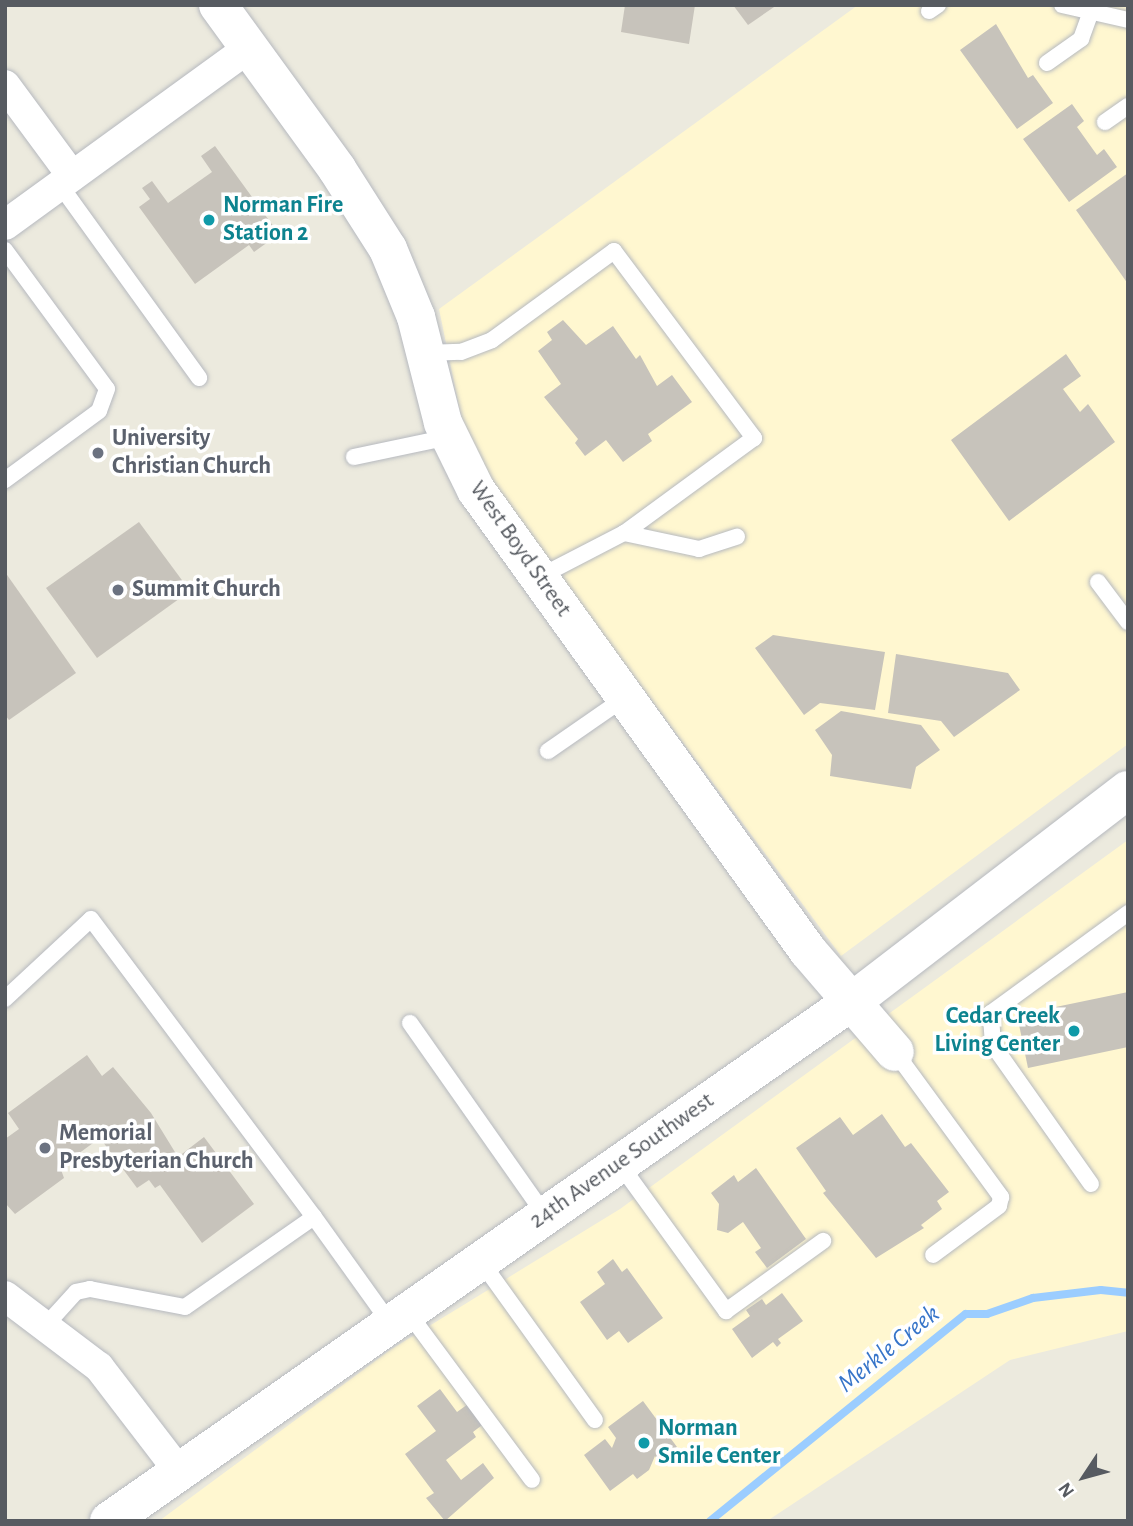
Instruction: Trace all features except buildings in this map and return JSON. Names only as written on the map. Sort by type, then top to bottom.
[{"type":"street","name":"West Boyd Street","points":[[218,5],[369,216],[403,281],[449,437],[477,490],[808,951],[854,1000],[895,1052]]},
{"type":"street","points":[[5,225],[249,48]]},
{"type":"street","points":[[5,85],[66,180]]},
{"type":"street","name":"24th Avenue Southwest","points":[[109,1521],[178,1470],[854,1000],[1128,790]]},
{"type":"street","points":[[5,1296],[47,1324],[99,1367],[178,1470]]},
{"type":"lane","points":[[1062,5],[1128,20]]},
{"type":"lane","points":[[1047,63],[1081,39],[1091,12]]},
{"type":"lane","points":[[1105,122],[1128,106]]},
{"type":"lane","points":[[66,180],[199,378]]},
{"type":"lane","points":[[5,250],[107,389],[107,401],[99,411],[5,480]]},
{"type":"lane","points":[[425,354],[461,352],[492,340],[614,251],[754,438],[624,533],[539,577]]},
{"type":"lane","points":[[354,457],[449,437]]},
{"type":"lane","points":[[624,533],[699,549],[737,537]]},
{"type":"lane","points":[[1098,582],[1128,622]]},
{"type":"lane","points":[[548,751],[626,697]]},
{"type":"lane","points":[[1091,1184],[993,1045],[991,1013],[1128,913]]},
{"type":"lane","points":[[5,999],[91,919],[314,1217],[531,1480]]},
{"type":"lane","points":[[410,1023],[545,1215]]},
{"type":"lane","points":[[895,1052],[1001,1197],[999,1206],[933,1255]]},
{"type":"lane","points":[[619,1164],[726,1311],[823,1241]]},
{"type":"lane","points":[[47,1324],[76,1292],[90,1289],[185,1307],[314,1217]]},
{"type":"lane","points":[[480,1260],[595,1420]]},
{"type":"shaded area","points":[[858,5],[1128,5],[1128,744],[841,956],[493,486],[464,431],[439,309]]},
{"type":"shaded area","points":[[1128,840],[1128,1331],[1010,1360],[767,1521],[159,1521],[390,1350],[620,1209]]},
{"type":"waterway","name":"Merkle Creek","points":[[710,1521],[966,1314],[987,1314],[1033,1298],[1101,1290],[1128,1293]]},
{"type":"place","name":"Norman Fire Station 2","points":[[209,220]]},
{"type":"place","name":"University Christian Church","points":[[98,453]]},
{"type":"place","name":"Summit Church","points":[[118,590]]},
{"type":"place","name":"Cedar Creek Living Center","points":[[1074,1031]]},
{"type":"place","name":"Memorial Presbyterian Church","points":[[45,1148]]},
{"type":"place","name":"Norman Smile Center","points":[[644,1443]]}]
